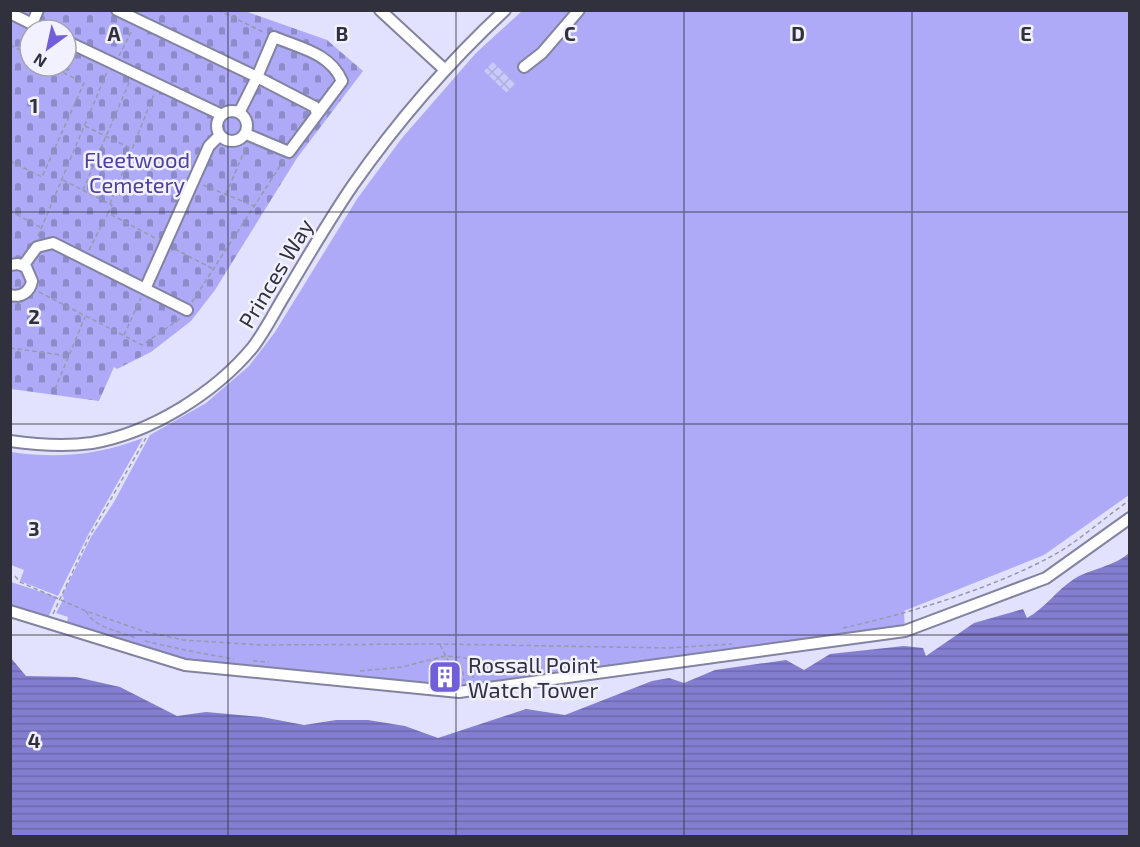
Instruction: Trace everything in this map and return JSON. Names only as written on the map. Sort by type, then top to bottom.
[{"type":"street","points":[[117,10],[257,77],[315,108],[317,114]]},
{"type":"street","points":[[380,10],[445,70]]},
{"type":"street","name":"Princes Way","points":[[10,441],[73,445],[109,439],[142,427],[210,388],[233,369],[254,345],[355,183],[445,70],[505,10]]},
{"type":"street","points":[[524,67],[542,53],[579,10]]},
{"type":"street","points":[[239,113],[274,37],[322,57],[335,67],[342,81],[289,152],[248,134]]},
{"type":"street","points":[[78,48],[115,70],[222,115]]},
{"type":"street","points":[[230,112],[239,113],[247,123],[248,134],[235,141],[227,141],[220,135],[218,122],[222,115],[230,112]]},
{"type":"street","points":[[145,289],[209,146],[220,135]]},
{"type":"street","points":[[23,266],[37,247],[48,243],[187,310]]},
{"type":"street","points":[[10,265],[23,266],[32,276],[30,287],[20,296],[10,295]]},
{"type":"street","points":[[10,611],[185,665],[459,692],[905,631],[1046,578],[1130,518]]},
{"type":"path","points":[[218,10],[274,37]]},
{"type":"path","points":[[38,236],[108,71],[115,70],[137,20]]},
{"type":"path","points":[[10,161],[42,177],[84,83],[74,78]]},
{"type":"path","points":[[122,78],[138,86]]},
{"type":"path","points":[[83,190],[129,82]]},
{"type":"path","points":[[84,259],[112,205],[110,204],[155,95],[147,91]]},
{"type":"path","points":[[84,126],[133,150]]},
{"type":"path","points":[[226,194],[248,134]]},
{"type":"path","points":[[30,287],[142,345],[182,318],[289,152]]},
{"type":"path","points":[[62,180],[110,204]]},
{"type":"path","points":[[193,181],[255,206]]},
{"type":"path","points":[[10,212],[41,228]]},
{"type":"path","points":[[108,213],[215,270]]},
{"type":"path","points":[[123,336],[145,289]]},
{"type":"path","points":[[54,389],[70,356],[85,316]]},
{"type":"path","points":[[10,348],[70,356]]},
{"type":"path","points":[[49,623],[89,537],[112,501],[146,437],[142,427]]},
{"type":"path","points":[[840,629],[906,615],[1032,566],[1053,556],[1130,500]]},
{"type":"path","points":[[15,576],[20,582],[86,611],[143,631],[183,640],[261,645],[440,644],[669,648],[705,644],[736,644],[683,652]]},
{"type":"path","points":[[86,611],[88,616],[102,625],[139,640],[171,648],[185,648],[207,656],[240,660]]},
{"type":"path","points":[[440,644],[453,670],[453,681],[464,680]]},
{"type":"path","points":[[357,671],[402,667],[448,657],[471,658],[524,668],[584,664]]},
{"type":"path","points":[[471,658],[473,682]]},
{"type":"path","points":[[247,661],[272,663]]},
{"type":"path","points":[[453,670],[462,668],[464,683],[467,683]]},
{"type":"green space","name":"Fleetwood Cemetery","points":[[11,11],[245,11],[327,40],[363,71],[297,158],[215,290],[191,321],[151,352],[117,369],[114,367],[99,401],[11,389]]},
{"type":"green space","points":[[522,11],[1129,11],[1129,495],[1044,555],[904,611],[905,631],[459,692],[186,661],[66,625],[68,617],[56,613],[64,598],[62,596],[91,537],[114,502],[150,435],[206,403],[249,366],[275,332],[357,199],[402,138],[476,53]]},
{"type":"green space","points":[[143,438],[88,535],[58,596],[20,581],[24,570],[11,565],[11,452],[45,455],[78,454],[94,452]]},
{"type":"green space","points":[[11,582],[57,597],[48,618],[11,606]]},
{"type":"shaded area","points":[[1129,553],[1129,836],[11,836],[11,658],[26,676],[76,677],[120,687],[177,716],[206,712],[262,717],[304,725],[336,720],[368,720],[405,726],[438,738],[526,709],[565,715],[652,681],[669,678],[684,683],[715,670],[786,660],[804,670],[830,654],[904,646],[923,648],[926,656],[974,623],[1023,609],[1027,618],[1074,579],[1123,558]]},
{"type":"building","points":[[493,62],[516,83],[507,93],[484,71]]},
{"type":"building","points":[[461,669],[463,677],[436,682],[435,677]]},
{"type":"place","name":"Rossall Point Watch Tower","points":[[445,677]]}]
